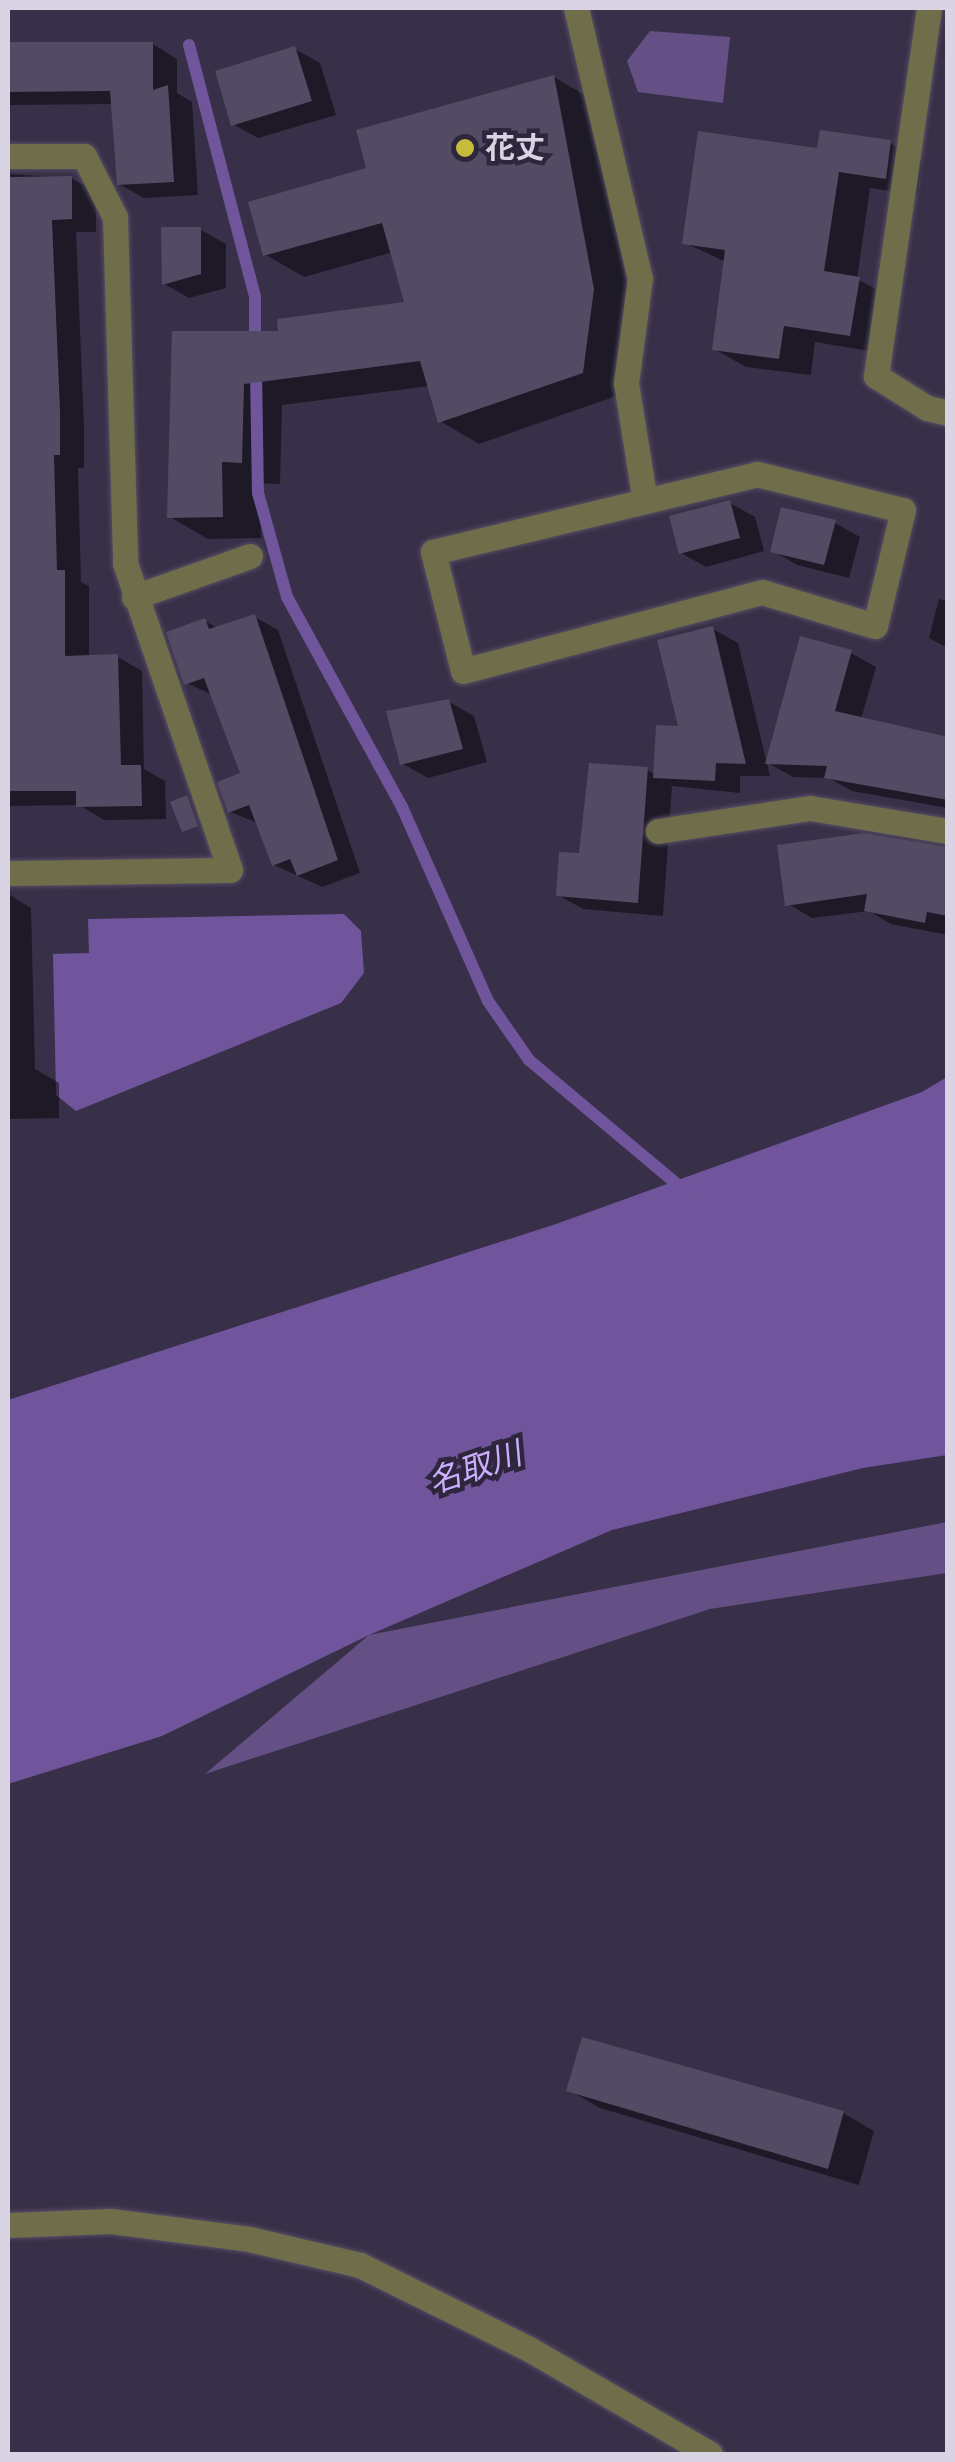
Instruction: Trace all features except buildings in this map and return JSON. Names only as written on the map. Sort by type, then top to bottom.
[{"type":"street","points":[[576,8],[640,278],[626,383],[644,496]]},
{"type":"street","points":[[929,8],[876,376],[948,414]]},
{"type":"street","points":[[8,156],[84,156],[116,217],[124,563],[230,870],[8,873]]},
{"type":"street","points":[[756,474],[903,510],[875,626],[762,592],[464,671],[433,552],[644,496],[756,474]]},
{"type":"street","points":[[134,596],[250,556]]},
{"type":"street","points":[[658,832],[810,808],[948,831]]},
{"type":"street","points":[[8,2225],[111,2221],[249,2239],[360,2265],[530,2349],[710,2454]]},
{"type":"shaded area","points":[[650,31],[730,37],[723,103],[638,92],[627,61]]},
{"type":"shaded area","points":[[947,1522],[947,1573],[710,1609],[205,1774],[369,1635]]},
{"type":"water","points":[[344,914],[361,931],[364,973],[341,1003],[76,1111],[56,1095],[53,954],[89,953],[88,919]]},
{"type":"water","name":"名取川","points":[[947,1077],[947,1455],[863,1468],[612,1530],[369,1635],[162,1736],[8,1784],[8,1400],[556,1224],[922,1092]]},
{"type":"waterway","points":[[189,45],[255,296],[255,344]]},
{"type":"waterway","points":[[256,369],[258,493],[287,597],[402,807],[488,1001],[529,1060],[685,1191]]},
{"type":"place","name":"花丈","points":[[465,148]]}]
